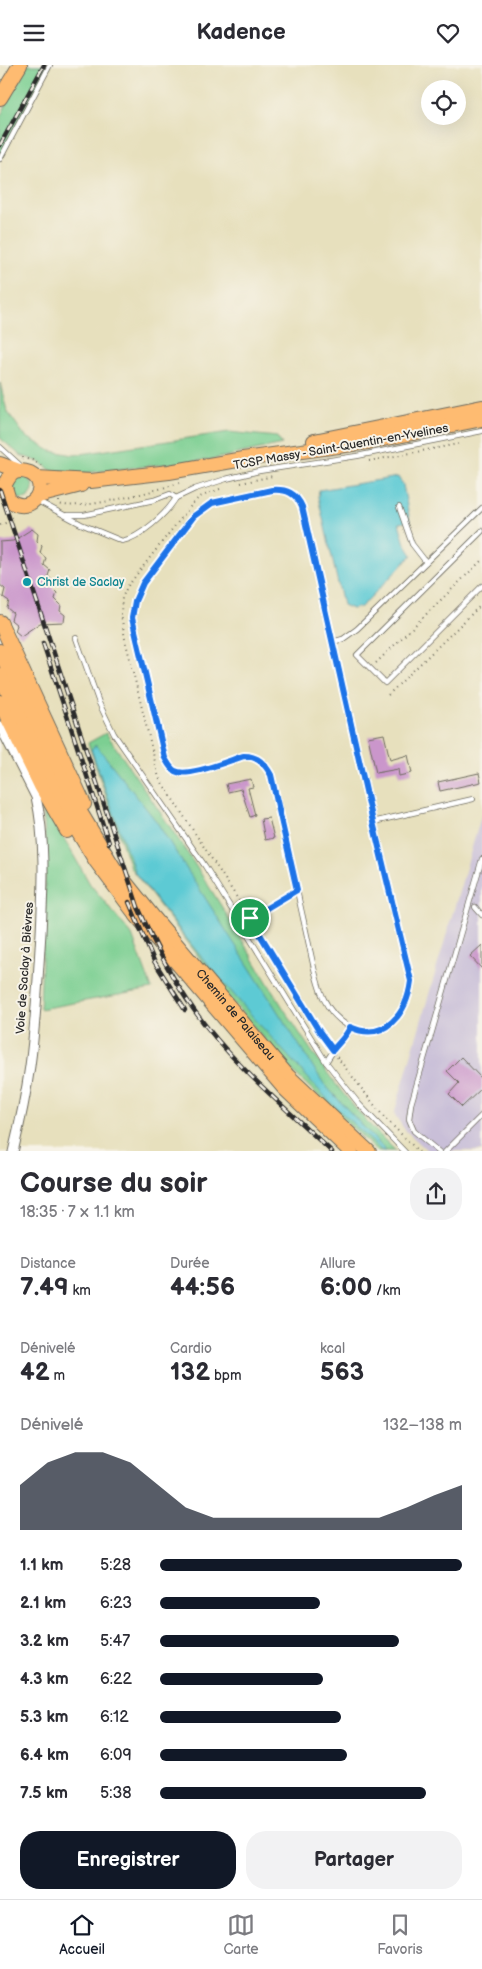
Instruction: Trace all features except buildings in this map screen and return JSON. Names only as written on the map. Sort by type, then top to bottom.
[{"type":"main road","points":[[0,98],[20,65]]},
{"type":"main road","points":[[243,459],[279,448],[482,407]]},
{"type":"main road","points":[[32,469],[11,475],[2,488],[7,496],[6,503],[25,505],[36,498],[91,481],[169,472],[243,459],[368,442],[482,419]]},
{"type":"main road","points":[[0,464],[91,481]]},
{"type":"main road","points":[[32,469],[40,486],[36,498]]},
{"type":"main road","points":[[0,622],[80,795],[103,837],[114,867]]},
{"type":"main road","points":[[0,651],[68,792],[114,867]]},
{"type":"main road","points":[[0,675],[51,783],[79,835],[137,916]]},
{"type":"main road","points":[[0,701],[41,786],[73,842],[108,892],[137,916]]},
{"type":"main road","name":"Chemin de Palaiseau","points":[[114,867],[160,926],[287,1075],[369,1151]]},
{"type":"main road","name":"Chemin de Palaiseau","points":[[137,916],[284,1088],[351,1151]]},
{"type":"street","name":"Voie de Saclay à Bièvres","points":[[0,726],[31,785],[38,807],[42,859],[42,905],[30,1066],[13,1151]]},
{"type":"lane","points":[[0,159],[50,65]]},
{"type":"lane","name":"TCSP Massy - Saint-Quentin-en-Yvelines","points":[[176,498],[195,489],[259,471],[358,456],[482,431]]},
{"type":"lane","points":[[0,447],[32,469]]},
{"type":"lane","points":[[272,490],[286,491],[297,496],[302,507],[332,642],[411,981],[406,1005],[391,1023],[370,1033],[342,1023],[333,1015],[319,991],[271,775],[267,766],[252,756],[244,756],[186,773],[176,771],[165,758],[132,618],[132,610],[143,583],[199,511],[212,503],[272,490]]},
{"type":"lane","points":[[36,498],[64,515],[110,538],[122,541],[128,540],[150,526],[176,498],[170,494],[154,500],[84,515],[64,515]]},
{"type":"lane","points":[[398,507],[412,544],[426,562]]},
{"type":"lane","points":[[332,642],[343,639],[357,629],[482,509]]},
{"type":"lane","points":[[482,531],[357,655],[385,683],[482,586]]},
{"type":"lane","points":[[76,638],[100,703],[114,734],[204,866],[326,1062],[359,1104],[405,1151]]},
{"type":"lane","points":[[373,822],[473,799]]},
{"type":"lane","points":[[439,1151],[414,1131],[409,1119],[410,1104],[482,859]]},
{"type":"lane","points":[[250,918],[297,890]]},
{"type":"lane","points":[[475,907],[482,915]]},
{"type":"lane","points":[[326,1062],[341,1039],[348,1034],[350,1027]]},
{"type":"lane","points":[[445,1151],[482,1115]]},
{"type":"path","points":[[364,462],[458,444]]},
{"type":"path","points":[[235,485],[281,475]]},
{"type":"path","points":[[64,505],[76,506],[140,494],[184,481]]},
{"type":"path","points":[[227,486],[193,501],[127,587],[122,598],[121,614],[125,639],[159,778],[250,918],[303,1006],[333,1050],[383,1115],[419,1151]]},
{"type":"path","points":[[0,525],[13,520]]},
{"type":"path","points":[[376,663],[482,560]]},
{"type":"path","points":[[388,695],[482,604]]},
{"type":"shaded area","points":[[482,813],[482,1151],[428,1151],[405,1130],[394,1114]]},
{"type":"green space","points":[[27,65],[49,65],[0,156],[0,117]]},
{"type":"green space","points":[[0,383],[7,411],[25,436],[51,451],[74,455],[229,432],[277,437],[282,444],[214,459],[74,474],[56,474],[40,462],[20,455],[0,438]]},
{"type":"green space","points":[[22,477],[32,484],[33,488],[26,498],[22,499],[12,492],[11,488],[18,478]]},
{"type":"green space","points":[[106,733],[220,904],[300,1034],[345,1095],[369,1124],[396,1151],[377,1151],[287,1066],[226,994],[130,867],[88,743]]},
{"type":"green space","points":[[43,802],[90,884],[132,935],[152,989],[40,1009],[46,857]]},
{"type":"water","points":[[398,477],[403,485],[410,521],[399,523],[405,544],[412,555],[361,607],[352,609],[343,605],[318,497],[319,490]]},
{"type":"water","points":[[96,745],[156,821],[324,1084],[386,1151],[382,1151],[328,1100],[260,1025],[198,953],[135,873],[91,749]]},
{"type":"railway","points":[[0,145],[44,65]]},
{"type":"railway","points":[[0,490],[138,907],[170,973],[194,1010],[225,1049],[331,1151]]},
{"type":"railway","points":[[43,643],[109,843]]},
{"type":"railway","points":[[129,902],[154,961],[185,1010]]},
{"type":"place","name":"Christ de Saclay","points":[[27,582]]},
{"type":"route","points":[[279,490],[297,496],[302,507],[411,981],[406,1005],[391,1023],[379,1030],[370,1033],[350,1027],[348,1034],[341,1039],[333,1050],[319,1031],[250,918],[297,890],[271,775],[267,766],[252,756],[244,756],[186,773],[176,771],[170,766],[165,758],[132,618],[132,610],[143,583],[194,516],[205,506],[279,490]]}]
